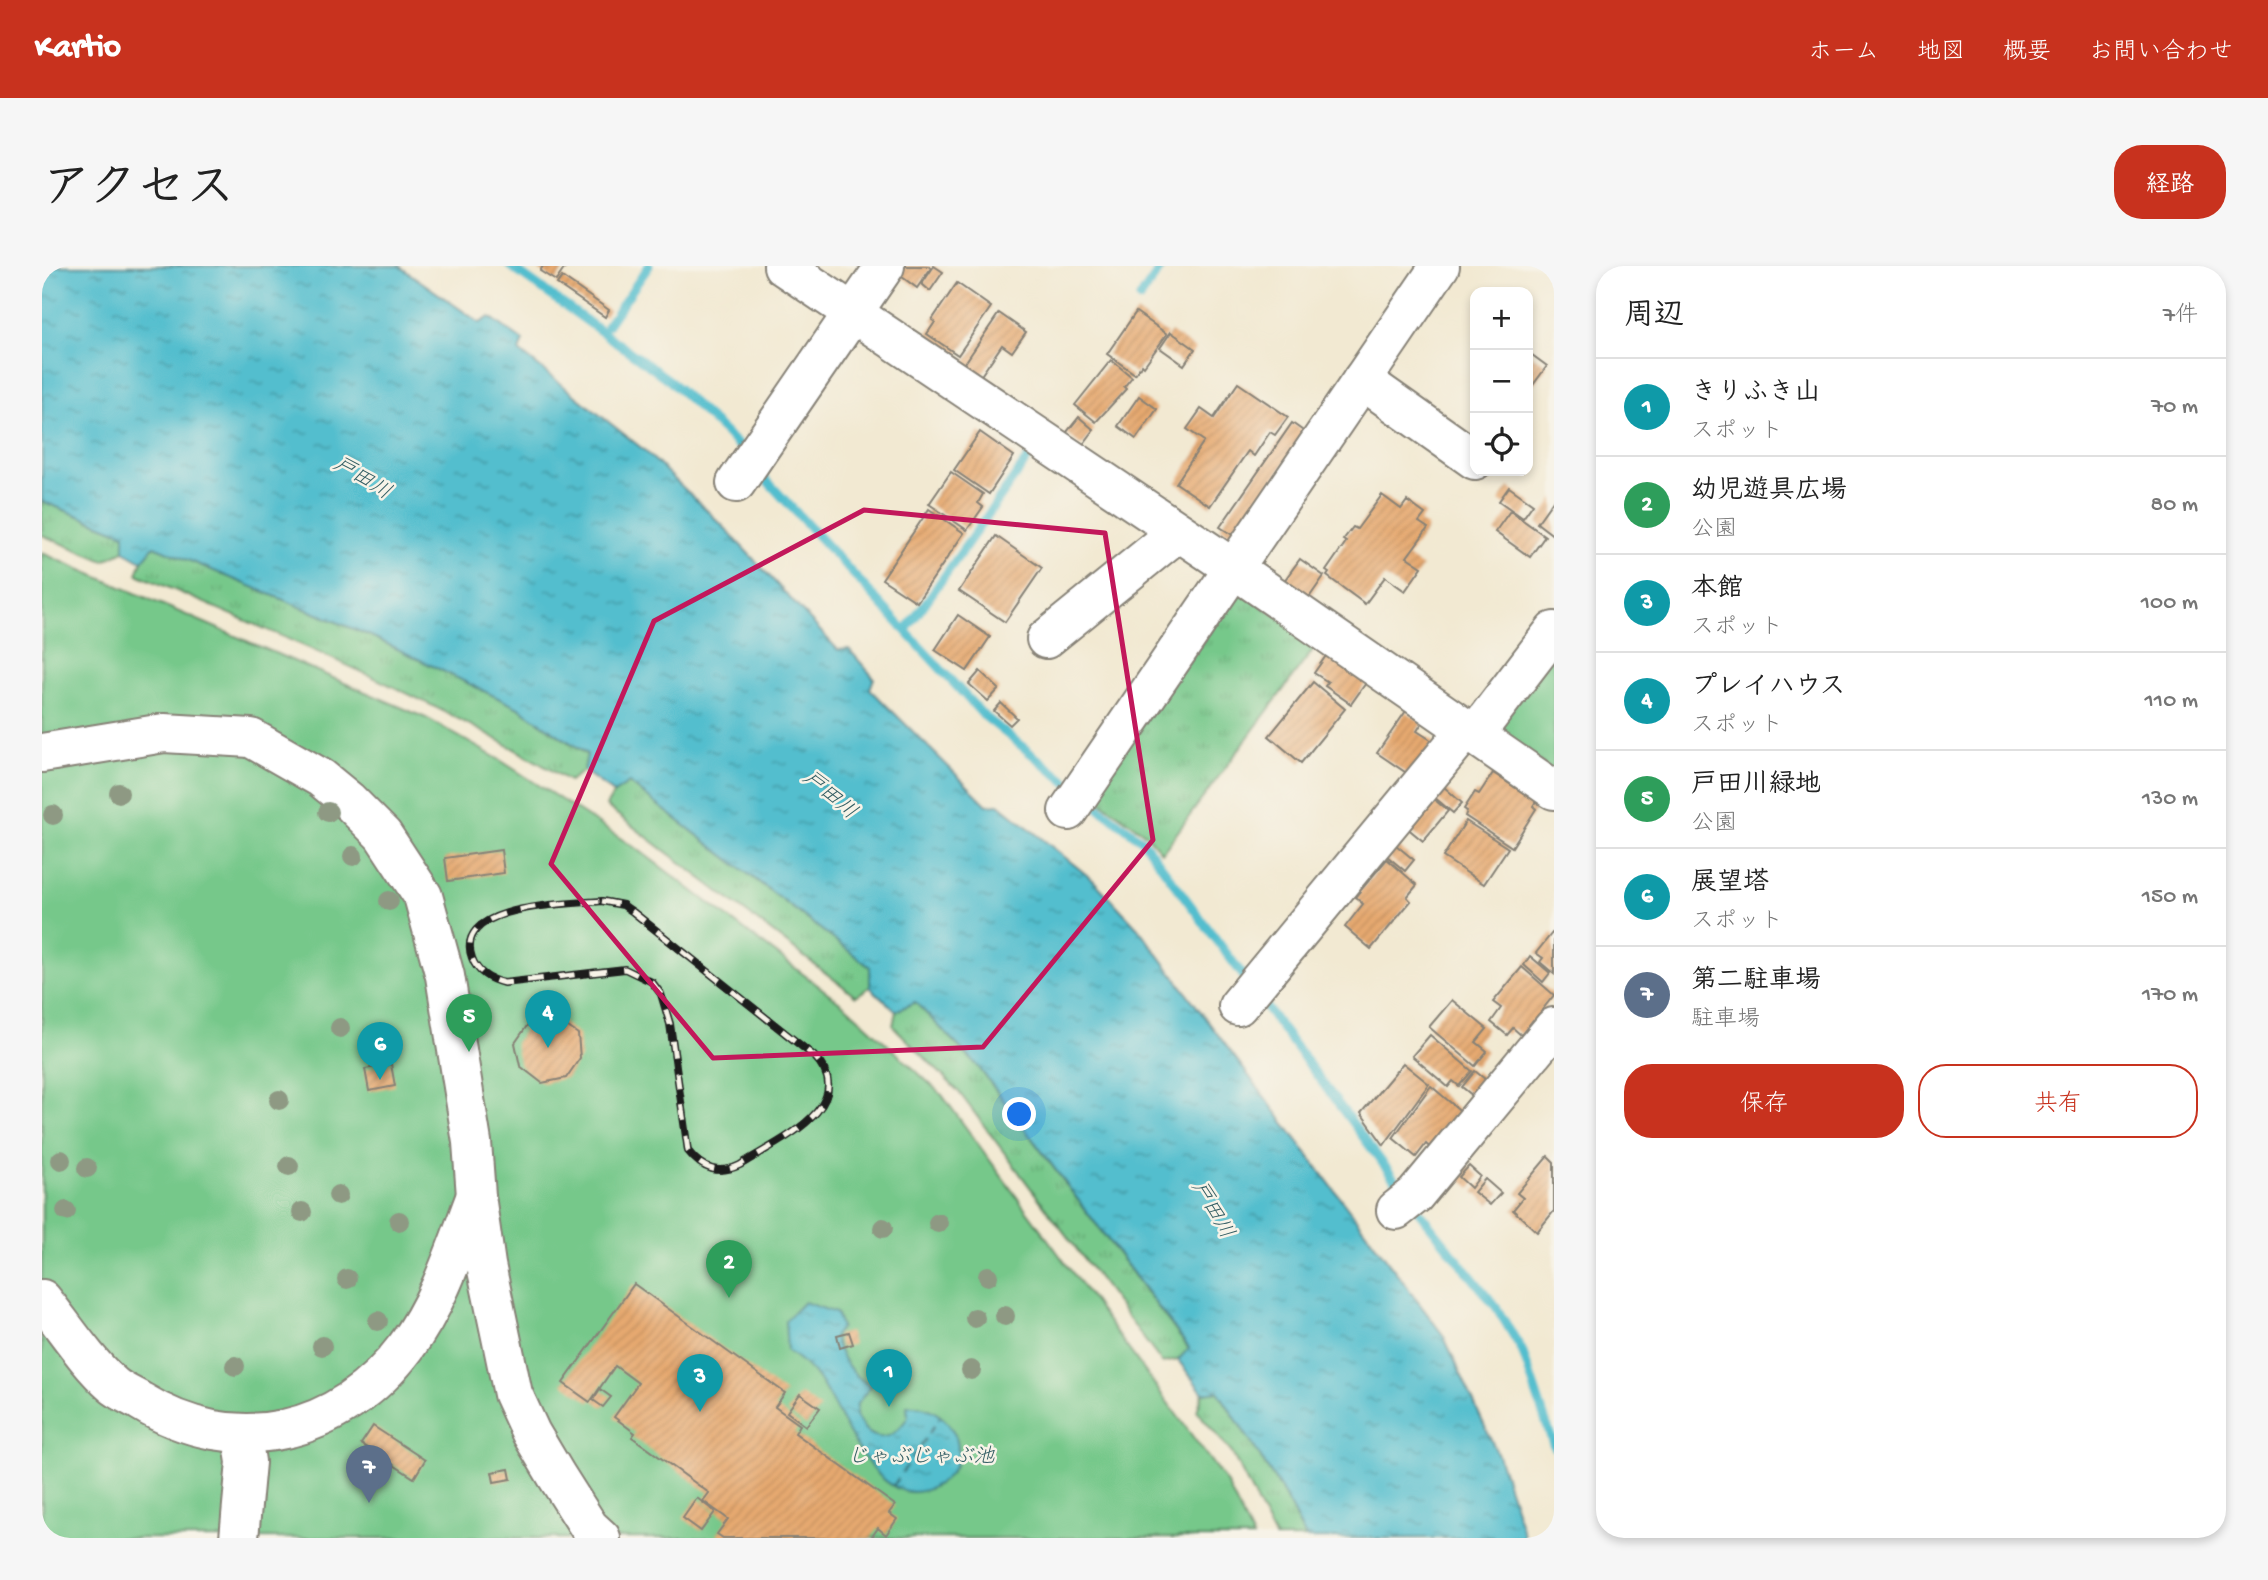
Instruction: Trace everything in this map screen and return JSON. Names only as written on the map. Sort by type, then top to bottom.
[{"type":"street","points":[[783,266],[1233,568],[1554,790]]},
{"type":"street","points":[[736,483],[885,266]]},
{"type":"street","points":[[1068,811],[1440,266]]},
{"type":"street","points":[[1362,380],[1470,457]]},
{"type":"street","points":[[1046,639],[1178,531]]},
{"type":"street","points":[[1238,1006],[1466,730],[1482,725],[1554,631]]},
{"type":"street","points":[[42,753],[164,733],[251,738],[321,778],[383,835],[423,896],[445,976],[472,1142],[476,1196],[486,1265],[513,1394],[550,1465],[589,1527],[601,1538]]},
{"type":"street","points":[[1396,1210],[1415,1195],[1554,1027]]},
{"type":"street","points":[[42,1299],[113,1385],[160,1414],[184,1423],[242,1436],[314,1422],[348,1403],[383,1375],[408,1345],[432,1304],[476,1196]]},
{"type":"street","points":[[239,1538],[246,1462],[242,1436]]},
{"type":"highlighted area","points":[[864,510],[1105,533],[1153,840],[983,1047],[713,1058],[551,864],[654,621]]},
{"type":"green space","points":[[42,501],[124,534],[124,551],[104,561],[42,535]]},
{"type":"green space","points":[[154,546],[373,637],[519,708],[587,755],[584,771],[569,781],[465,722],[411,695],[137,574],[142,561]]},
{"type":"green space","points":[[42,553],[426,718],[500,760],[640,851],[848,1008],[942,1095],[1226,1482],[1253,1538],[42,1538]]},
{"type":"green space","points":[[1239,591],[1318,643],[1162,853],[1146,834],[1090,794]]},
{"type":"green space","points":[[1554,645],[1554,772],[1491,728]]},
{"type":"green space","points":[[629,783],[870,967],[870,987],[856,996],[606,806],[614,793]]},
{"type":"green space","points":[[915,1002],[977,1065],[1189,1349],[1178,1360],[1162,1363],[958,1091],[893,1026],[896,1011]]},
{"type":"green space","points":[[1218,1391],[1281,1489],[1306,1538],[1275,1538],[1232,1453],[1197,1411],[1203,1393]]},
{"type":"water","name":"戸田川","points":[[42,266],[399,266],[480,323],[490,317],[523,341],[519,351],[644,450],[721,524],[838,650],[849,649],[874,678],[870,689],[987,805],[999,804],[1093,880],[1138,928],[1443,1335],[1498,1455],[1525,1538],[1306,1538],[1281,1489],[1218,1391],[1203,1393],[1178,1360],[1189,1348],[977,1065],[915,1002],[896,1011],[870,987],[870,967],[629,783],[614,793],[584,771],[587,754],[519,708],[373,637],[154,546],[142,561],[124,551],[124,534],[42,501]]},
{"type":"water","name":"じゃぶじゃぶ池","points":[[804,1302],[836,1313],[841,1327],[834,1336],[840,1352],[852,1371],[871,1386],[857,1404],[856,1416],[868,1432],[881,1437],[895,1432],[908,1417],[907,1406],[922,1407],[947,1422],[958,1447],[957,1460],[950,1473],[938,1484],[917,1492],[898,1489],[881,1477],[865,1459],[819,1380],[787,1351],[785,1321]]},
{"type":"building","points":[[543,266],[566,266],[556,281],[540,271]]},
{"type":"building","points":[[903,266],[931,268],[917,288],[898,274]]},
{"type":"building","points":[[934,266],[943,272],[930,291],[922,284]]},
{"type":"building","points":[[562,277],[609,310],[605,317],[557,284]]},
{"type":"building","points":[[957,283],[991,307],[958,355],[927,334],[935,322],[932,320]]},
{"type":"building","points":[[1136,312],[1167,334],[1135,374],[1107,354]]},
{"type":"building","points":[[999,313],[1026,332],[1012,352],[1002,345],[980,377],[963,366]]},
{"type":"building","points":[[1171,332],[1195,349],[1184,365],[1160,348]]},
{"type":"building","points":[[1533,356],[1547,366],[1533,385]]},
{"type":"building","points":[[1111,360],[1132,377],[1124,387],[1126,389],[1096,422],[1075,405]]},
{"type":"building","points":[[1238,383],[1288,417],[1275,435],[1270,432],[1254,456],[1248,451],[1210,506],[1176,483],[1204,441],[1187,429],[1201,409],[1214,418]]},
{"type":"building","points":[[1139,396],[1157,409],[1136,439],[1118,426]]},
{"type":"building","points":[[1079,417],[1094,430],[1082,446],[1066,433]]},
{"type":"building","points":[[1292,423],[1306,433],[1234,536],[1220,527]]},
{"type":"building","points":[[980,432],[1014,456],[989,494],[954,470]]},
{"type":"building","points":[[951,472],[983,494],[978,503],[983,507],[967,530],[929,504]]},
{"type":"building","points":[[1509,487],[1533,504],[1523,518],[1499,501]]},
{"type":"building","points":[[1382,495],[1401,509],[1407,501],[1425,514],[1419,522],[1428,528],[1407,557],[1422,567],[1405,591],[1385,577],[1365,604],[1327,576],[1329,573],[1326,571],[1346,542],[1343,540],[1353,527],[1357,529]]},
{"type":"building","points":[[1554,499],[1554,536],[1537,523]]},
{"type":"building","points":[[929,509],[964,533],[917,602],[882,579]]},
{"type":"building","points":[[1510,511],[1545,536],[1530,557],[1495,532]]},
{"type":"building","points":[[996,536],[1042,568],[1005,622],[959,591]]},
{"type":"building","points":[[1300,559],[1324,576],[1308,599],[1284,581]]},
{"type":"building","points":[[958,615],[990,637],[967,671],[935,650]]},
{"type":"building","points":[[1328,653],[1368,680],[1351,704],[1325,686],[1328,682],[1314,673]]},
{"type":"building","points":[[980,671],[999,689],[988,701],[969,684]]},
{"type":"building","points":[[1313,682],[1345,709],[1301,763],[1269,736]]},
{"type":"building","points":[[1001,703],[1017,718],[1010,725],[994,711]]},
{"type":"building","points":[[1406,711],[1422,723],[1417,731],[1434,742],[1411,776],[1377,753]]},
{"type":"building","points":[[1493,773],[1536,801],[1533,806],[1536,809],[1512,847],[1465,816],[1467,811],[1464,809],[1475,792],[1479,794]]},
{"type":"building","points":[[1443,786],[1462,803],[1453,813],[1434,797]]},
{"type":"building","points":[[1430,796],[1448,811],[1423,841],[1405,826]]},
{"type":"building","points":[[1466,821],[1508,848],[1484,884],[1443,857]]},
{"type":"building","points":[[1396,845],[1414,860],[1405,871],[1387,856]]},
{"type":"building","points":[[501,850],[504,873],[448,881],[445,858]]},
{"type":"building","points":[[1387,859],[1417,885],[1407,897],[1411,901],[1371,949],[1345,927],[1363,904],[1355,897]]},
{"type":"building","points":[[1552,933],[1554,974],[1540,962],[1543,958],[1536,953]]},
{"type":"building","points":[[1530,956],[1550,973],[1543,982],[1524,965]]},
{"type":"building","points":[[1522,967],[1554,995],[1542,1010],[1548,1015],[1540,1026],[1533,1020],[1521,1035],[1513,1028],[1507,1035],[1491,1022],[1501,1008],[1493,1002]]},
{"type":"building","points":[[1452,1000],[1487,1029],[1476,1042],[1487,1051],[1475,1066],[1429,1027]]},
{"type":"building","points":[[554,1017],[578,1034],[580,1058],[566,1078],[542,1083],[520,1066],[515,1043],[529,1023]]},
{"type":"building","points":[[1430,1035],[1472,1071],[1459,1086],[1453,1081],[1448,1087],[1412,1056]]},
{"type":"building","points":[[1403,1063],[1429,1084],[1384,1145],[1361,1113]]},
{"type":"building","points":[[391,1064],[395,1086],[369,1091],[365,1069]]},
{"type":"building","points":[[1475,1071],[1491,1084],[1478,1100],[1462,1087]]},
{"type":"building","points":[[1431,1086],[1464,1114],[1434,1151],[1426,1144],[1416,1157],[1393,1138]]},
{"type":"building","points":[[1548,1156],[1554,1162],[1554,1211],[1537,1232],[1513,1210],[1523,1198],[1517,1193]]},
{"type":"building","points":[[1469,1166],[1480,1176],[1471,1188],[1459,1177]]},
{"type":"building","points":[[1485,1179],[1501,1193],[1490,1205],[1474,1192]]},
{"type":"building","points":[[634,1284],[785,1393],[775,1407],[800,1425],[795,1433],[895,1505],[889,1513],[897,1519],[886,1535],[878,1528],[871,1538],[723,1538],[717,1534],[728,1519],[703,1501],[709,1493],[632,1437],[635,1433],[614,1417],[638,1383],[615,1366],[590,1402],[563,1383]]},
{"type":"building","points":[[849,1332],[853,1344],[840,1348],[837,1335]]},
{"type":"building","points":[[600,1389],[611,1397],[603,1407],[593,1400]]},
{"type":"building","points":[[800,1394],[820,1408],[806,1426],[787,1412]]},
{"type":"building","points":[[373,1426],[425,1460],[414,1478],[361,1444]]},
{"type":"building","points":[[509,1469],[511,1479],[494,1482],[492,1472]]},
{"type":"building","points":[[697,1498],[715,1512],[701,1531],[683,1518]]},
{"type":"waterway","points":[[510,266],[669,380],[739,446]]},
{"type":"waterway","points":[[607,326],[649,266]]},
{"type":"waterway","points":[[1140,298],[1162,266]]},
{"type":"waterway","points":[[909,626],[1031,454]]},
{"type":"waterway","points":[[759,472],[983,715],[1069,784]]},
{"type":"waterway","points":[[1091,802],[1142,840],[1245,978]]},
{"type":"waterway","points":[[1262,1002],[1402,1189]]},
{"type":"waterway","points":[[1416,1208],[1496,1307],[1522,1350],[1554,1447]]},
{"type":"ferry route","points":[[893,1486],[940,1417]]},
{"type":"railway","points":[[602,901],[623,905],[633,912],[814,1056],[826,1074],[828,1091],[821,1106],[808,1121],[740,1165],[718,1170],[699,1163],[688,1151],[670,1024],[661,994],[652,982],[625,969],[504,983],[485,975],[474,963],[471,940],[480,926],[496,917],[542,906],[602,901]]},
{"type":"place","name":"プレイハウス","points":[[548,1048]]},
{"type":"place","name":"戸田川緑地","points":[[469,1052]]},
{"type":"place","name":"展望塔","points":[[380,1080]]},
{"type":"place","name":"幼児遊具広場","points":[[729,1298]]},
{"type":"place","name":"きりふき山","points":[[889,1407]]},
{"type":"place","name":"本館","points":[[700,1412]]},
{"type":"place","name":"第二駐車場","points":[[369,1503]]}]
